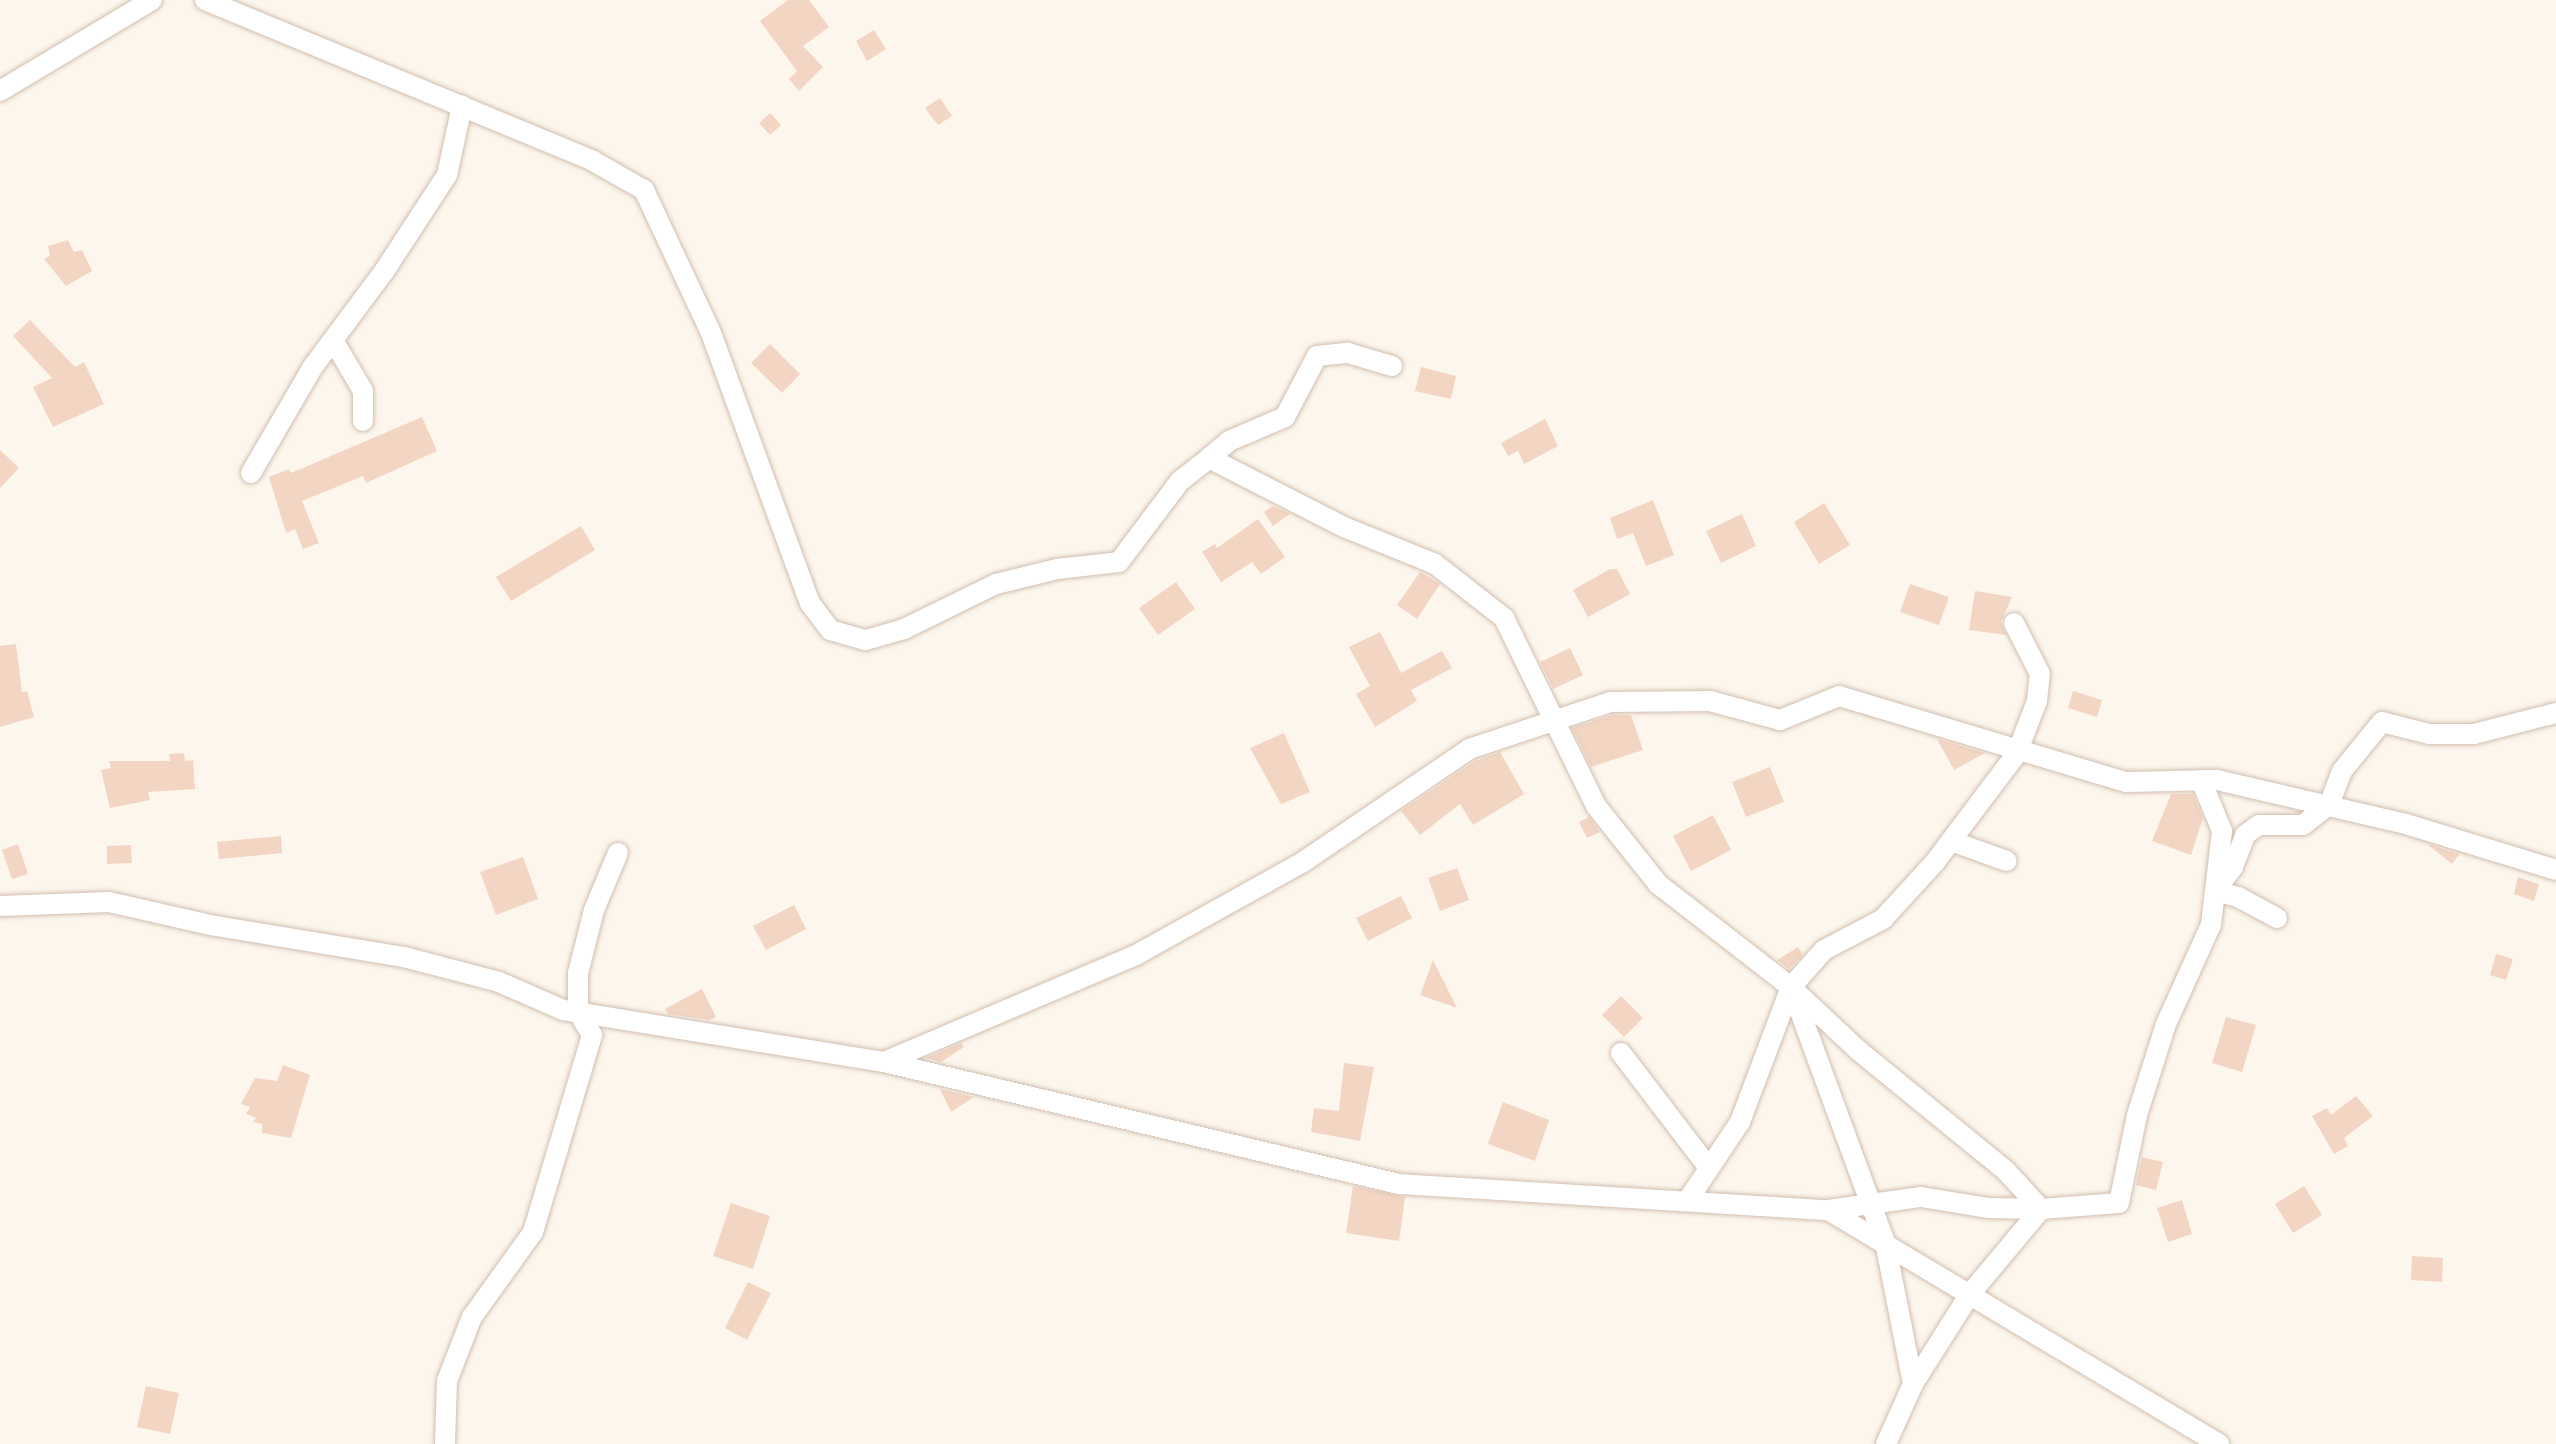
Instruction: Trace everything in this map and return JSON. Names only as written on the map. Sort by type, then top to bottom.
[{"type":"street","points":[[0,91],[152,0]]},
{"type":"street","points":[[205,0],[593,161],[644,190],[711,333],[810,603],[830,630],[866,640],[904,629],[996,584],[1057,569],[1119,562],[1180,481],[1229,441],[1285,417],[1317,356],[1348,353],[1392,366]]},
{"type":"street","points":[[251,473],[333,340],[447,175],[462,106]]},
{"type":"street","points":[[333,340],[363,391],[363,421]]},
{"type":"street","points":[[1209,458],[1344,527],[1435,564],[1504,618],[1596,806],[1658,884],[1791,987],[1859,1051],[2006,1171],[2041,1209]]},
{"type":"street","points":[[1688,1200],[1740,1122],[1791,987],[1824,950],[1883,919],[1951,841],[2017,753],[2037,701],[2040,674],[2014,623]]},
{"type":"street","points":[[884,1062],[1136,955],[1303,862],[1469,749],[1557,723],[1610,702],[1710,701],[1780,720],[1839,696],[2017,753],[2126,782],[2201,780],[2329,805],[2556,870]]},
{"type":"street","points":[[2215,891],[2233,867],[2245,835],[2259,825],[2303,825],[2329,805],[2342,771],[2382,722],[2429,734],[2474,734],[2556,713]]},
{"type":"street","points":[[0,906],[19,901],[109,902],[210,925],[404,957],[499,982],[578,1012],[884,1062],[1399,1184],[1828,1210],[1921,1197],[1989,1208],[2041,1209],[2119,1203],[2137,1115],[2166,1024],[2211,925],[2222,831],[2201,780]]},
{"type":"street","points":[[1951,841],[2007,861]]},
{"type":"street","points":[[592,1035],[578,1012],[581,960],[594,910],[618,853]]},
{"type":"street","points":[[2215,891],[2238,897],[2277,918]]},
{"type":"street","points":[[1791,987],[1885,1242],[1913,1384]]},
{"type":"street","points":[[445,1444],[447,1381],[472,1317],[533,1232],[592,1035],[618,1019]]},
{"type":"street","points":[[1621,1053],[1709,1168]]},
{"type":"street","points":[[1886,1444],[1913,1384],[1970,1294],[2041,1209]]},
{"type":"street","points":[[1828,1210],[1970,1294],[2193,1435],[2219,1444]]},
{"type":"building","points":[[788,0],[809,0],[829,27],[803,46],[823,67],[799,91],[789,79],[797,71],[760,21]]},
{"type":"building","points":[[874,30],[886,49],[867,61],[856,41]]},
{"type":"building","points":[[940,98],[952,116],[938,125],[925,108]]},
{"type":"building","points":[[770,113],[781,125],[770,135],[759,123]]},
{"type":"building","points":[[68,240],[74,252],[82,250],[92,271],[66,286],[44,259],[50,256],[48,246]]},
{"type":"building","points":[[30,320],[75,367],[84,362],[104,404],[53,427],[33,387],[52,378],[13,336]]},
{"type":"building","points":[[770,344],[800,374],[782,393],[751,363]]},
{"type":"building","points":[[1421,367],[1456,376],[1451,399],[1415,391]]},
{"type":"building","points":[[422,417],[437,451],[366,483],[363,476],[302,501],[319,543],[303,549],[295,529],[286,533],[269,477],[289,469],[291,473]]},
{"type":"building","points":[[1545,419],[1558,446],[1524,464],[1518,451],[1508,456],[1501,443]]},
{"type":"building","points":[[0,450],[19,468],[0,488]]},
{"type":"building","points":[[1653,500],[1674,555],[1646,566],[1633,533],[1617,539],[1610,518]]},
{"type":"building","points":[[1824,503],[1850,545],[1819,564],[1794,522]]},
{"type":"building","points":[[1273,506],[1290,514],[1273,526],[1264,512]]},
{"type":"building","points":[[1742,514],[1756,546],[1721,563],[1706,531]]},
{"type":"building","points":[[1258,519],[1285,557],[1261,574],[1252,562],[1221,582],[1202,552],[1215,544],[1217,548]]},
{"type":"building","points":[[581,526],[595,550],[511,601],[496,577]]},
{"type":"building","points":[[1610,569],[1617,569],[1630,594],[1588,617],[1573,590]]},
{"type":"building","points":[[1420,572],[1440,584],[1417,619],[1397,605]]},
{"type":"building","points":[[1176,582],[1195,609],[1158,635],[1139,608]]},
{"type":"building","points":[[1910,584],[1949,597],[1939,625],[1900,612]]},
{"type":"building","points":[[1975,591],[2012,597],[2001,622],[2006,635],[1969,630]]},
{"type":"building","points":[[1380,632],[1401,673],[1442,651],[1452,668],[1411,690],[1417,701],[1375,727],[1356,694],[1370,686],[1349,647]]},
{"type":"building","points":[[16,644],[22,692],[27,691],[34,717],[0,727],[0,646]]},
{"type":"building","points":[[1570,648],[1583,675],[1553,689],[1540,662]]},
{"type":"building","points":[[2073,691],[2102,700],[2097,717],[2068,708]]},
{"type":"building","points":[[1612,715],[1631,715],[1643,750],[1591,767],[1572,728]]},
{"type":"building","points":[[1284,733],[1310,792],[1281,804],[1250,748]]},
{"type":"building","points":[[1937,739],[1985,753],[1954,770]]},
{"type":"building","points":[[1500,752],[1524,794],[1473,825],[1460,804],[1420,835],[1401,811],[1475,761]]},
{"type":"building","points":[[184,753],[185,761],[193,760],[195,789],[148,792],[150,800],[110,808],[101,770],[111,768],[109,761],[170,761],[169,754]]},
{"type":"building","points":[[1770,767],[1784,802],[1746,817],[1732,782]]},
{"type":"building","points":[[2171,794],[2193,794],[2203,818],[2191,855],[2152,841]]},
{"type":"building","points":[[1713,815],[1731,850],[1691,871],[1673,836]]},
{"type":"building","points":[[1589,817],[1600,832],[1587,838],[1579,822]]},
{"type":"building","points":[[281,836],[282,853],[219,859],[217,842]]},
{"type":"building","points":[[18,844],[28,874],[12,879],[2,850]]},
{"type":"building","points":[[2427,844],[2459,854],[2452,864]]},
{"type":"building","points":[[131,845],[132,863],[107,864],[107,846]]},
{"type":"building","points":[[523,857],[538,899],[496,915],[480,872]]},
{"type":"building","points":[[1457,868],[1469,900],[1440,911],[1428,878]]},
{"type":"building","points":[[2518,877],[2539,884],[2534,901],[2514,894]]},
{"type":"building","points":[[1401,896],[1412,918],[1368,941],[1356,918]]},
{"type":"building","points":[[794,905],[806,929],[766,950],[753,926]]},
{"type":"building","points":[[1798,947],[1803,955],[1789,969],[1777,960]]},
{"type":"building","points":[[2496,954],[2513,959],[2506,980],[2490,975]]},
{"type":"building","points":[[1433,960],[1457,1008],[1420,995]]},
{"type":"building","points":[[702,989],[716,1017],[709,1020],[668,1014],[665,1009]]},
{"type":"building","points":[[1621,996],[1643,1018],[1624,1037],[1602,1015]]},
{"type":"building","points":[[2226,1017],[2256,1025],[2242,1072],[2212,1063]]},
{"type":"building","points":[[961,1043],[964,1047],[941,1062],[926,1058]]},
{"type":"building","points":[[1344,1063],[1374,1067],[1360,1141],[1311,1132],[1314,1108],[1339,1111]]},
{"type":"building","points":[[283,1065],[310,1075],[291,1138],[262,1133],[262,1124],[253,1122],[256,1118],[246,1114],[250,1107],[241,1104],[255,1078],[277,1081]]},
{"type":"building","points":[[940,1089],[974,1097],[951,1112]]},
{"type":"building","points":[[2356,1096],[2373,1116],[2344,1138],[2348,1146],[2334,1154],[2312,1116],[2327,1108],[2331,1115]]},
{"type":"building","points":[[1503,1102],[1549,1120],[1535,1161],[1488,1144]]},
{"type":"building","points":[[2142,1157],[2163,1162],[2156,1190],[2136,1185]]},
{"type":"building","points":[[1353,1186],[1405,1197],[1399,1241],[1346,1233]]},
{"type":"building","points":[[2304,1186],[2322,1215],[2293,1233],[2275,1204]]},
{"type":"building","points":[[2182,1200],[2192,1234],[2168,1242],[2157,1208]]},
{"type":"building","points":[[731,1203],[770,1216],[753,1269],[713,1256]]},
{"type":"building","points":[[2412,1256],[2443,1258],[2442,1282],[2411,1280]]},
{"type":"building","points":[[748,1282],[771,1293],[747,1340],[725,1328]]},
{"type":"building","points":[[146,1386],[179,1393],[170,1434],[137,1427]]}]
